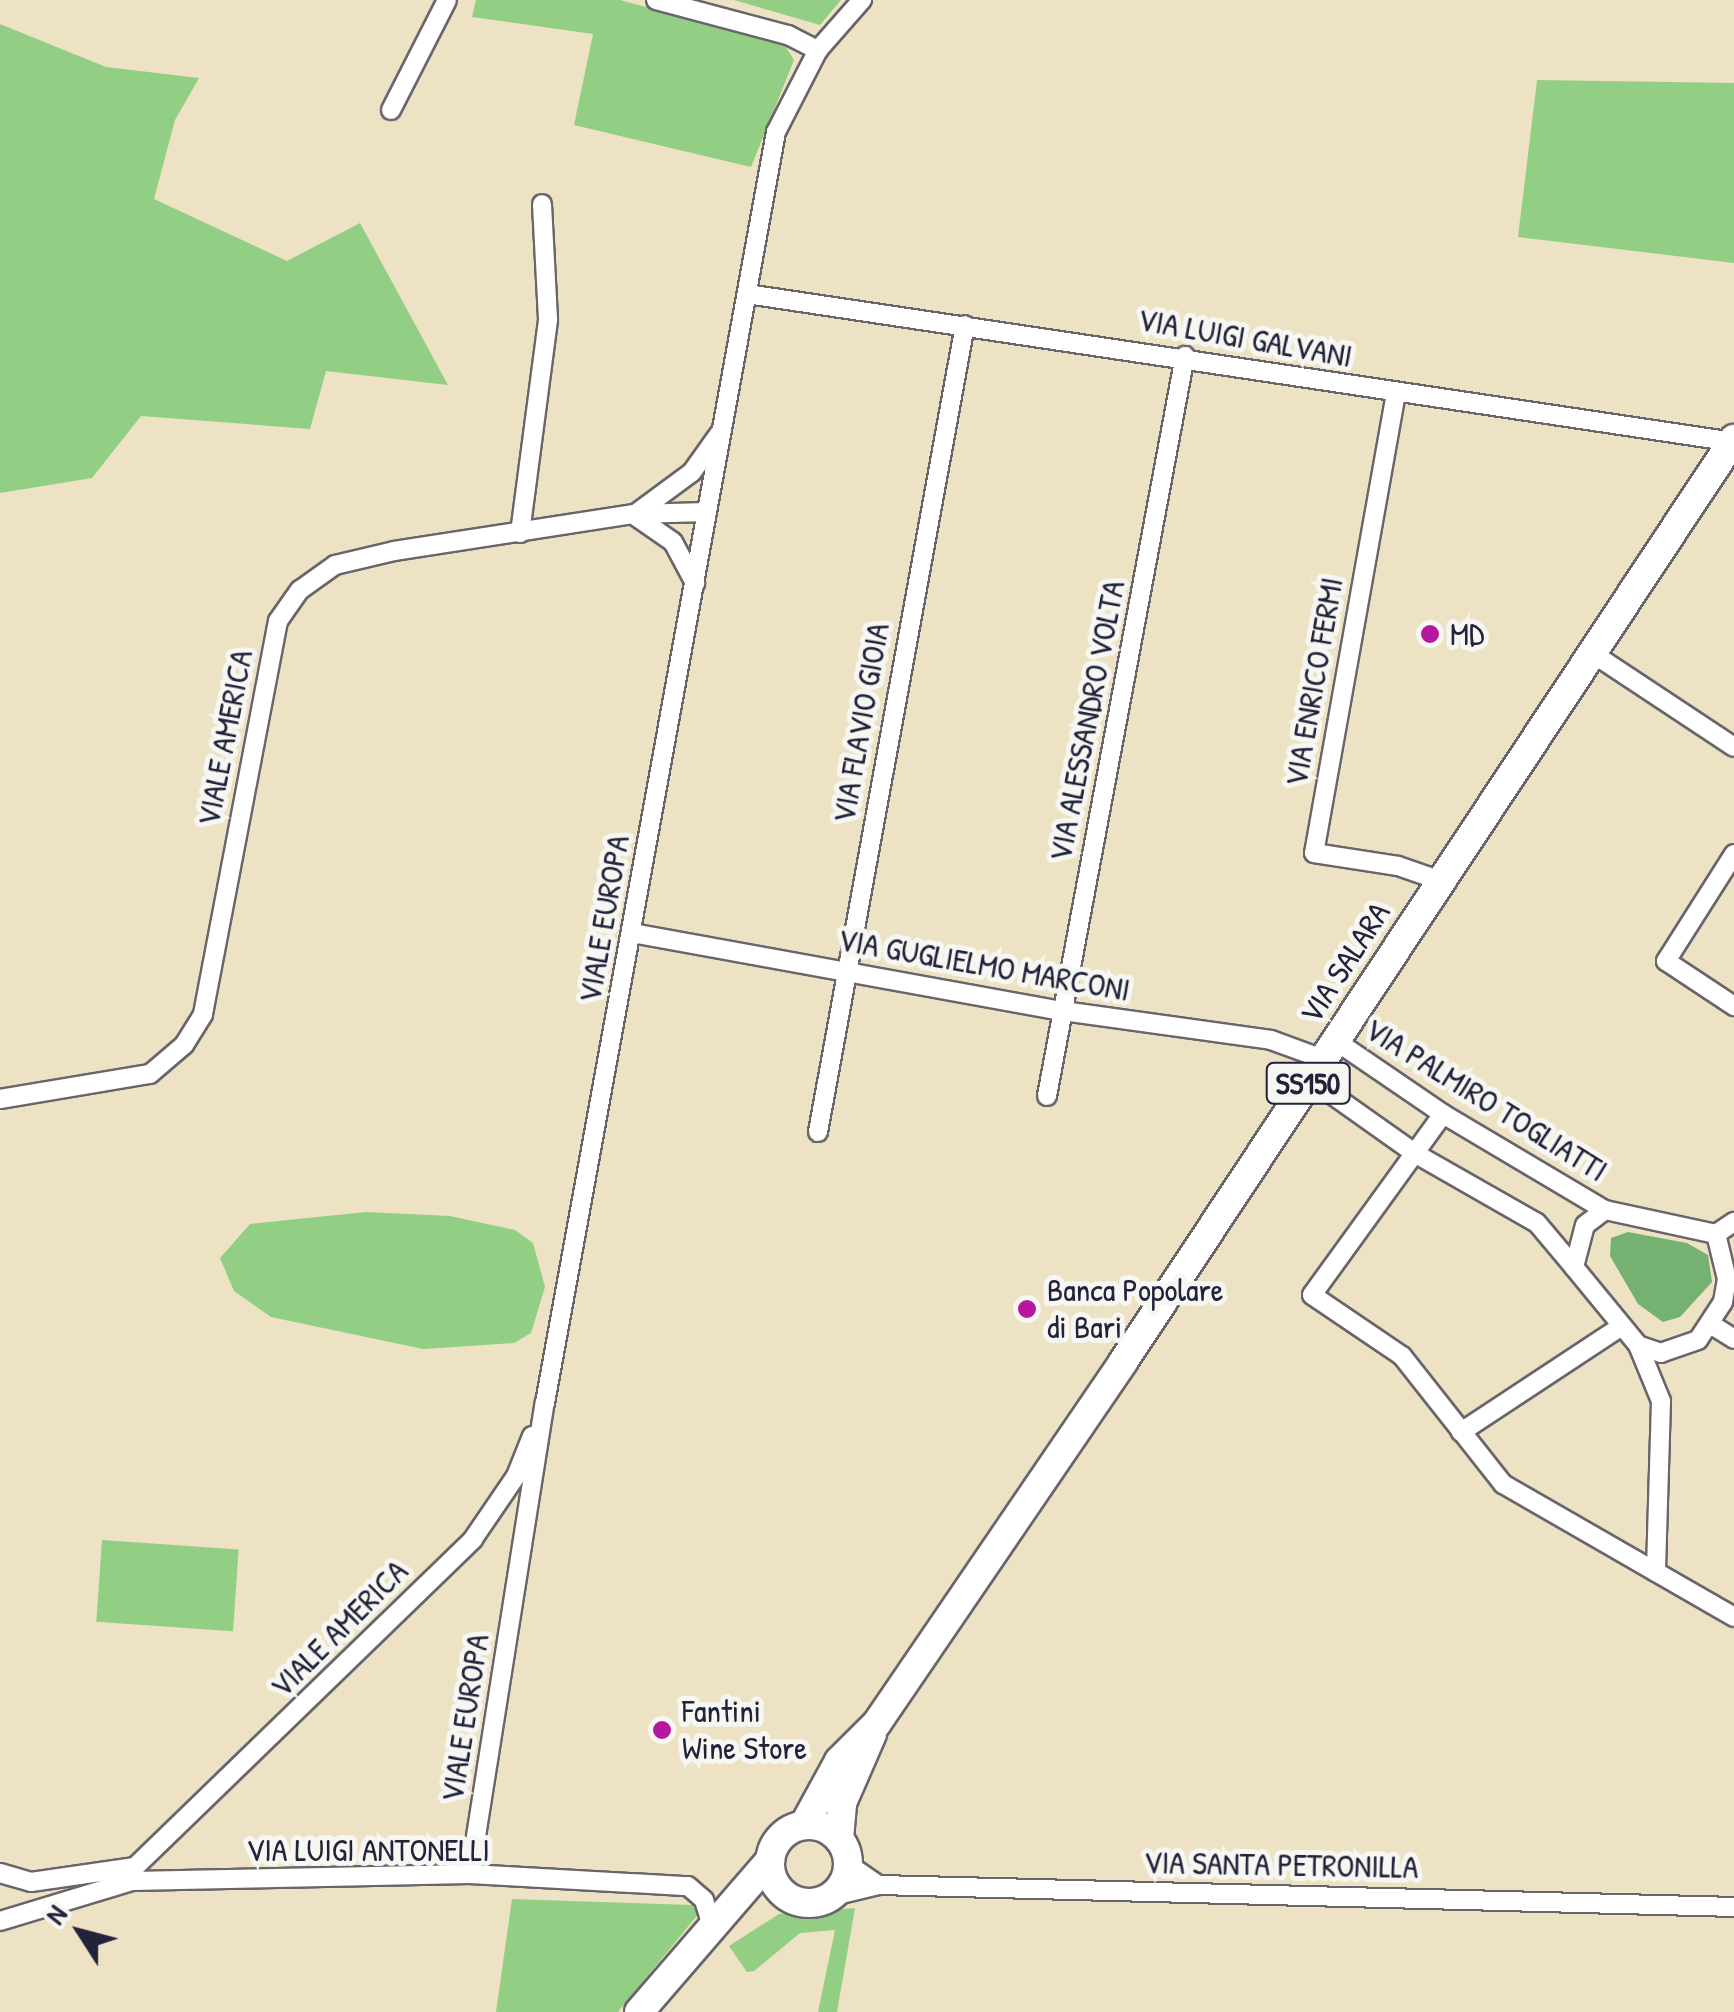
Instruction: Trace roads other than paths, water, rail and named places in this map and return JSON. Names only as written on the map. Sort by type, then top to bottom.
[{"type":"main road","name":"VIA SALARA","points":[[804,1824],[839,1761],[876,1723],[1323,1060],[1733,441]]},
{"type":"main road","name":"VIA SALARA","points":[[844,1852],[842,1803],[876,1723]]},
{"type":"main road","points":[[639,2012],[722,1920],[770,1860],[781,1836],[804,1824],[844,1852],[829,1897],[807,1903],[785,1894],[770,1860]]},
{"type":"main road","points":[[722,1920],[785,1894]]},
{"type":"street","points":[[391,110],[447,0]]},
{"type":"street","points":[[656,0],[788,35],[818,50]]},
{"type":"street","name":"VIALE EUROPA","points":[[470,1874],[545,1403],[776,132],[818,50],[862,0]]},
{"type":"street","points":[[520,533],[548,319],[542,204]]},
{"type":"street","name":"VIA LUIGI GALVANI","points":[[747,294],[1185,356],[1396,394],[1733,441]]},
{"type":"street","name":"VIA FLAVIO GIOIA","points":[[818,1132],[965,325]]},
{"type":"street","name":"VIA ALESSANDRO VOLTA","points":[[1047,1096],[1185,356]]},
{"type":"street","name":"VIA ENRICO FERMI","points":[[1396,394],[1314,853],[1398,866],[1441,881]]},
{"type":"street","points":[[695,584],[673,542],[634,514],[692,472],[722,430]]},
{"type":"street","name":"VIALE AMERICA","points":[[0,1099],[150,1074],[184,1045],[204,1014],[278,621],[300,590],[335,565],[364,557],[634,514],[708,512]]},
{"type":"street","points":[[1592,653],[1734,747]]},
{"type":"street","points":[[1734,854],[1666,961],[1734,1006]]},
{"type":"street","name":"VIA GUGLIELMO MARCONI","points":[[632,933],[1063,1011],[1270,1040],[1323,1060]]},
{"type":"street","points":[[1323,1060],[1416,1154],[1537,1223],[1619,1328],[1638,1345],[1661,1401],[1656,1572]]},
{"type":"street","name":"VIA PALMIRO TOGLIATTI","points":[[1323,1060],[1443,1114],[1605,1210]]},
{"type":"street","points":[[1443,1114],[1312,1295],[1402,1356],[1502,1484],[1734,1617]]},
{"type":"street","points":[[1574,1267],[1585,1225],[1605,1210],[1716,1234],[1734,1222]]},
{"type":"street","points":[[1638,1345],[1679,1350],[1712,1325],[1727,1279],[1716,1234]]},
{"type":"street","points":[[1712,1325],[1734,1338]]},
{"type":"street","points":[[1461,1432],[1619,1328]]},
{"type":"street","name":"VIALE AMERICA","points":[[134,1874],[473,1538],[516,1476],[545,1403]]},
{"type":"street","points":[[844,1852],[879,1885]]},
{"type":"street","points":[[0,1872],[32,1882],[134,1874]]},
{"type":"street","name":"VIA LUIGI ANTONELLI","points":[[0,1921],[134,1874],[470,1874],[688,1886],[722,1920]]},
{"type":"street","name":"VIA SANTA PETRONILLA","points":[[829,1897],[879,1885],[1734,1907]]},
{"type":"place","name":"MD","points":[[1430,634]]},
{"type":"place","name":"Banca Popolare di Bari","points":[[1027,1309]]},
{"type":"place","name":"Fantini Wine Store","points":[[662,1730]]}]
